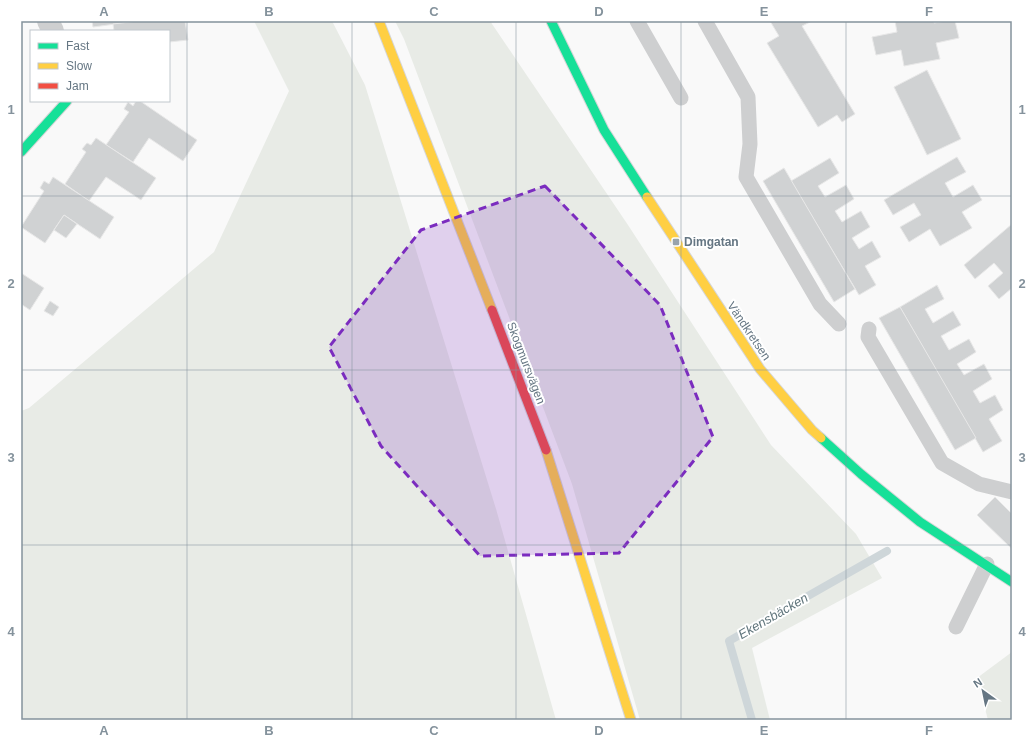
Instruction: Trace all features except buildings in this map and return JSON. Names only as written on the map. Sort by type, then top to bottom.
[{"type":"street","points":[[48,21],[52,30]]},
{"type":"street","name":"Skogmursvägen","points":[[380,21],[543,441],[631,720]]},
{"type":"street","name":"Vändkretsen","points":[[551,21],[604,130],[760,369],[812,430],[860,474],[920,522],[987,564],[1012,582]]},
{"type":"street","points":[[21,152],[66,102]]},
{"type":"lane","points":[[637,21],[681,98]]},
{"type":"lane","points":[[705,21],[748,97],[750,144],[746,177],[820,304],[839,324]]},
{"type":"lane","points":[[869,330],[868,337],[942,463],[979,484],[1012,492]]},
{"type":"lane","points":[[956,627],[987,564]]},
{"type":"highlighted area","points":[[545,186],[660,305],[713,437],[619,553],[480,556],[381,446],[329,347],[421,230]]},
{"type":"shaded area","points":[[254,21],[332,21],[365,85],[496,509],[556,720],[21,720],[21,411],[29,408],[214,252],[289,91]]},
{"type":"shaded area","points":[[395,21],[490,21],[628,225],[771,445],[856,534],[882,578],[752,648],[770,720],[640,720],[572,484],[404,39]]},
{"type":"shaded area","points":[[1012,652],[1012,720],[988,720],[977,678]]},
{"type":"waterway","name":"Ekensbäcken","points":[[752,720],[729,641],[887,551]]},
{"type":"traffic: fast","points":[[551,21],[604,130],[647,197]]},
{"type":"traffic: fast","points":[[21,152],[66,102]]},
{"type":"traffic: fast","points":[[821,438],[861,474],[920,522],[1012,582]]},
{"type":"traffic: slow","points":[[379,21],[492,310]]},
{"type":"traffic: slow","points":[[647,197],[760,369],[812,430],[821,438]]},
{"type":"traffic: slow","points":[[546,450],[631,720]]},
{"type":"traffic: jam","points":[[492,310],[546,450]]},
{"type":"place","name":"Dimgatan","points":[[676,242]]}]
